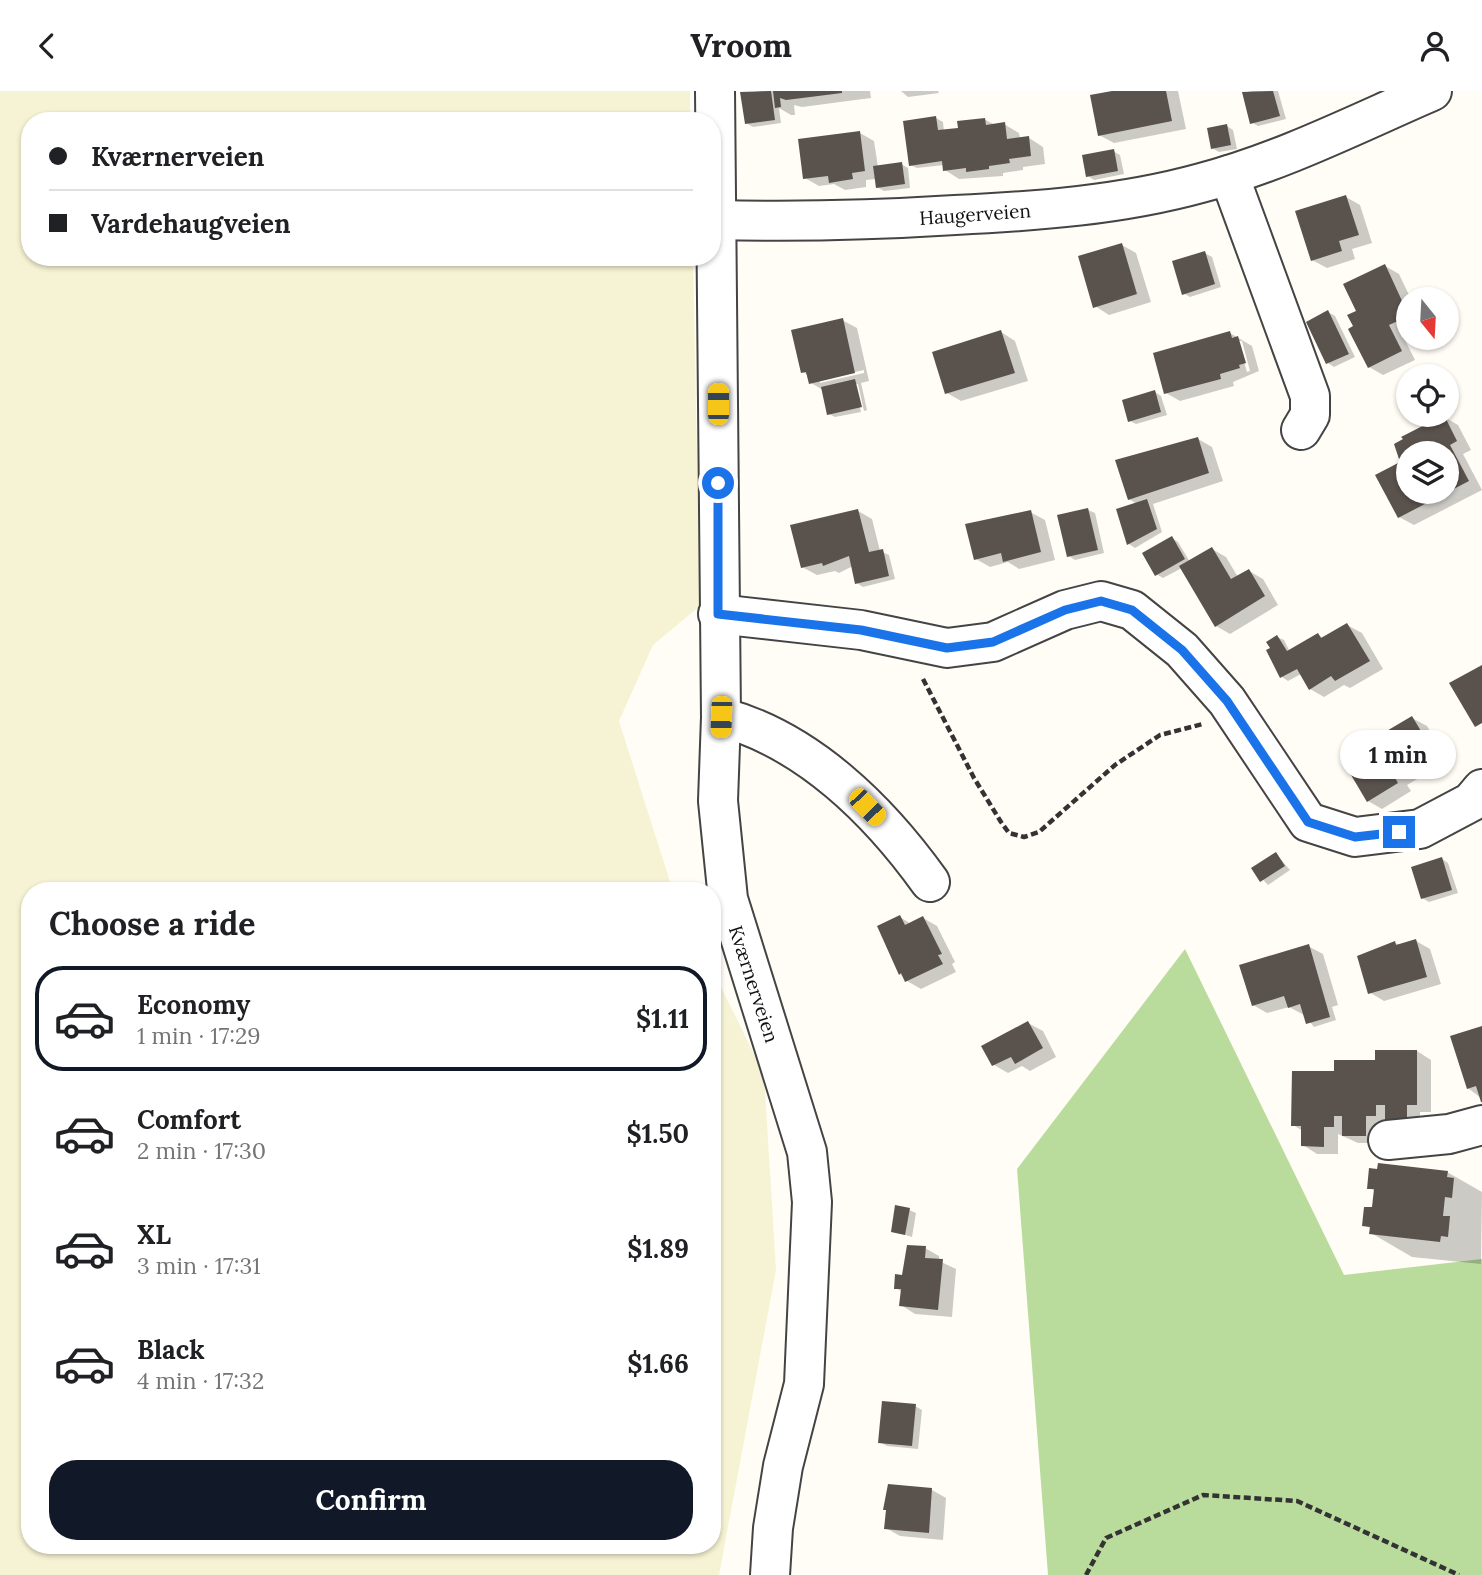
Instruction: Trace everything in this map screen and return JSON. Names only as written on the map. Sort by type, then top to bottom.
[{"type":"street","name":"Kværnerveien","points":[[715,91],[715,112]]},
{"type":"street","name":"Haugerveien","points":[[721,220],[831,221],[1010,212],[1134,198],[1229,175],[1432,91]]},
{"type":"street","points":[[1229,175],[1310,396],[1310,415],[1301,430]]},
{"type":"street","name":"Kværnerveien","points":[[717,266],[718,614],[721,717],[718,801],[728,899],[807,1152],[813,1202],[804,1384],[783,1466],[772,1528],[770,1575]]},
{"type":"street","points":[[718,614],[861,630],[947,648],[993,642],[1065,610],[1101,601],[1132,610],[1182,650],[1237,715],[1308,822],[1355,837],[1420,829],[1471,802],[1482,789]]},
{"type":"street","points":[[721,717],[769,737],[825,771],[887,828],[930,882]]},
{"type":"street","points":[[1388,1140],[1449,1134],[1482,1125]]},
{"type":"path","points":[[902,638],[981,789],[1009,833],[1024,837],[1039,832],[1115,765],[1160,735],[1237,715]]},
{"type":"path","points":[[1086,1575],[1106,1538],[1203,1495],[1297,1501],[1459,1575]]},
{"type":"shaded area","points":[[0,91],[690,91],[690,112],[21,112],[21,266],[693,266],[700,606],[653,645],[619,721],[670,882],[21,882],[21,1554],[721,1554],[721,987],[764,1074],[776,1270],[719,1575],[0,1575]]},
{"type":"green space","points":[[1185,949],[1344,1275],[1482,1259],[1482,1575],[1048,1575],[1017,1169]]},
{"type":"building","points":[[771,91],[775,120],[745,124],[740,92]]},
{"type":"building","points":[[773,91],[842,93],[786,100],[780,98],[781,107],[775,108]]},
{"type":"building","points":[[1112,91],[1166,91],[1172,121],[1098,136],[1090,95]]},
{"type":"building","points":[[1273,91],[1280,116],[1250,124],[1242,92]]},
{"type":"building","points":[[936,116],[938,130],[958,128],[957,121],[985,118],[986,125],[1005,122],[1007,139],[1029,136],[1031,156],[1009,159],[1010,163],[989,166],[989,169],[966,172],[966,168],[943,171],[942,161],[909,166],[903,121]]},
{"type":"building","points":[[1227,124],[1231,145],[1211,149],[1207,128]]},
{"type":"building","points":[[860,131],[865,171],[852,173],[853,179],[829,183],[828,176],[803,179],[798,139]]},
{"type":"building","points":[[1114,149],[1118,171],[1086,177],[1082,155]]},
{"type":"building","points":[[902,162],[905,184],[876,188],[873,166]]},
{"type":"building","points":[[1346,195],[1359,235],[1339,241],[1342,251],[1311,261],[1295,211]]},
{"type":"building","points":[[1122,243],[1137,294],[1093,308],[1078,256]]},
{"type":"building","points":[[1205,251],[1215,284],[1182,295],[1172,261]]},
{"type":"building","points":[[1385,264],[1396,288],[1396,322],[1389,325],[1396,339],[1396,350],[1402,351],[1368,368],[1348,329],[1353,326],[1347,315],[1356,311],[1343,284]]},
{"type":"building","points":[[1328,310],[1349,354],[1326,364],[1306,322]]},
{"type":"building","points":[[843,318],[855,373],[809,384],[806,372],[801,373],[791,330]]},
{"type":"building","points":[[1001,330],[1015,373],[945,394],[932,352]]},
{"type":"building","points":[[1230,331],[1232,338],[1238,336],[1246,363],[1239,365],[1240,368],[1220,374],[1221,379],[1164,394],[1153,353]]},
{"type":"building","points":[[855,379],[862,407],[827,415],[821,387]]},
{"type":"building","points":[[1155,390],[1161,412],[1128,422],[1122,400]]},
{"type":"building","points":[[1421,427],[1450,427],[1457,441],[1399,441],[1403,439],[1401,437]]},
{"type":"building","points":[[1198,437],[1209,473],[1128,500],[1115,460]]},
{"type":"building","points":[[1459,462],[1469,481],[1459,486]]},
{"type":"building","points":[[1396,464],[1396,504],[1425,504],[1398,518],[1375,475]]},
{"type":"building","points":[[1147,499],[1157,529],[1127,545],[1116,509]]},
{"type":"building","points":[[1088,508],[1098,550],[1067,557],[1057,515]]},
{"type":"building","points":[[858,509],[869,552],[883,549],[889,576],[855,584],[849,556],[823,566],[822,563],[801,568],[790,525]]},
{"type":"building","points":[[1031,510],[1041,552],[1003,562],[1001,553],[974,560],[965,524]]},
{"type":"building","points":[[1172,536],[1185,559],[1155,576],[1142,553]]},
{"type":"building","points":[[1212,547],[1231,579],[1249,569],[1265,596],[1215,627],[1179,566]]},
{"type":"building","points":[[1347,623],[1370,661],[1335,681],[1331,676],[1309,690],[1297,669],[1280,678],[1266,650],[1270,648],[1266,642],[1277,635],[1287,651],[1318,633],[1321,638]]},
{"type":"building","points":[[1482,665],[1482,723],[1475,727],[1449,683]]},
{"type":"building","points":[[1412,716],[1434,753],[1394,776],[1398,783],[1367,802],[1341,758]]},
{"type":"building","points":[[1276,852],[1285,866],[1260,882],[1251,868]]},
{"type":"building","points":[[1442,857],[1452,890],[1421,899],[1411,867]]},
{"type":"building","points":[[900,915],[905,925],[923,916],[942,954],[938,955],[943,964],[905,982],[901,973],[899,975],[877,926]]},
{"type":"building","points":[[1416,939],[1427,977],[1368,994],[1357,956],[1395,941],[1396,945]]},
{"type":"building","points":[[1309,944],[1330,1017],[1306,1024],[1300,1004],[1288,1008],[1284,996],[1252,1006],[1239,965]]},
{"type":"building","points":[[1028,1021],[1043,1048],[1015,1064],[1011,1057],[992,1066],[981,1046]]},
{"type":"building","points":[[1482,1026],[1481,1102],[1476,1086],[1467,1089],[1450,1036]]},
{"type":"building","points":[[1375,1050],[1417,1050],[1417,1105],[1407,1105],[1407,1125],[1385,1125],[1385,1105],[1376,1105],[1376,1116],[1366,1116],[1366,1136],[1342,1136],[1342,1116],[1334,1116],[1334,1127],[1324,1127],[1324,1147],[1301,1146],[1301,1126],[1291,1126],[1292,1071],[1334,1071],[1334,1060],[1375,1060]]},
{"type":"building","points":[[1378,1163],[1448,1171],[1447,1177],[1454,1178],[1452,1198],[1445,1197],[1443,1216],[1450,1216],[1448,1237],[1441,1236],[1440,1242],[1369,1234],[1370,1227],[1362,1226],[1364,1207],[1372,1207],[1374,1189],[1367,1189],[1369,1168],[1377,1169]]},
{"type":"building","points":[[895,1205],[910,1208],[905,1235],[891,1232]]},
{"type":"building","points":[[907,1245],[926,1246],[925,1258],[943,1259],[938,1310],[899,1306],[901,1289],[894,1289],[895,1274],[902,1275]]},
{"type":"building","points":[[882,1401],[916,1404],[912,1446],[878,1443]]},
{"type":"building","points":[[888,1484],[932,1488],[929,1533],[884,1529],[886,1510],[883,1510]]},
{"type":"route","points":[[718,483],[718,614],[861,630],[947,648],[993,642],[1065,610],[1101,601],[1132,610],[1182,650],[1227,701],[1308,822],[1355,837],[1399,832]]}]
